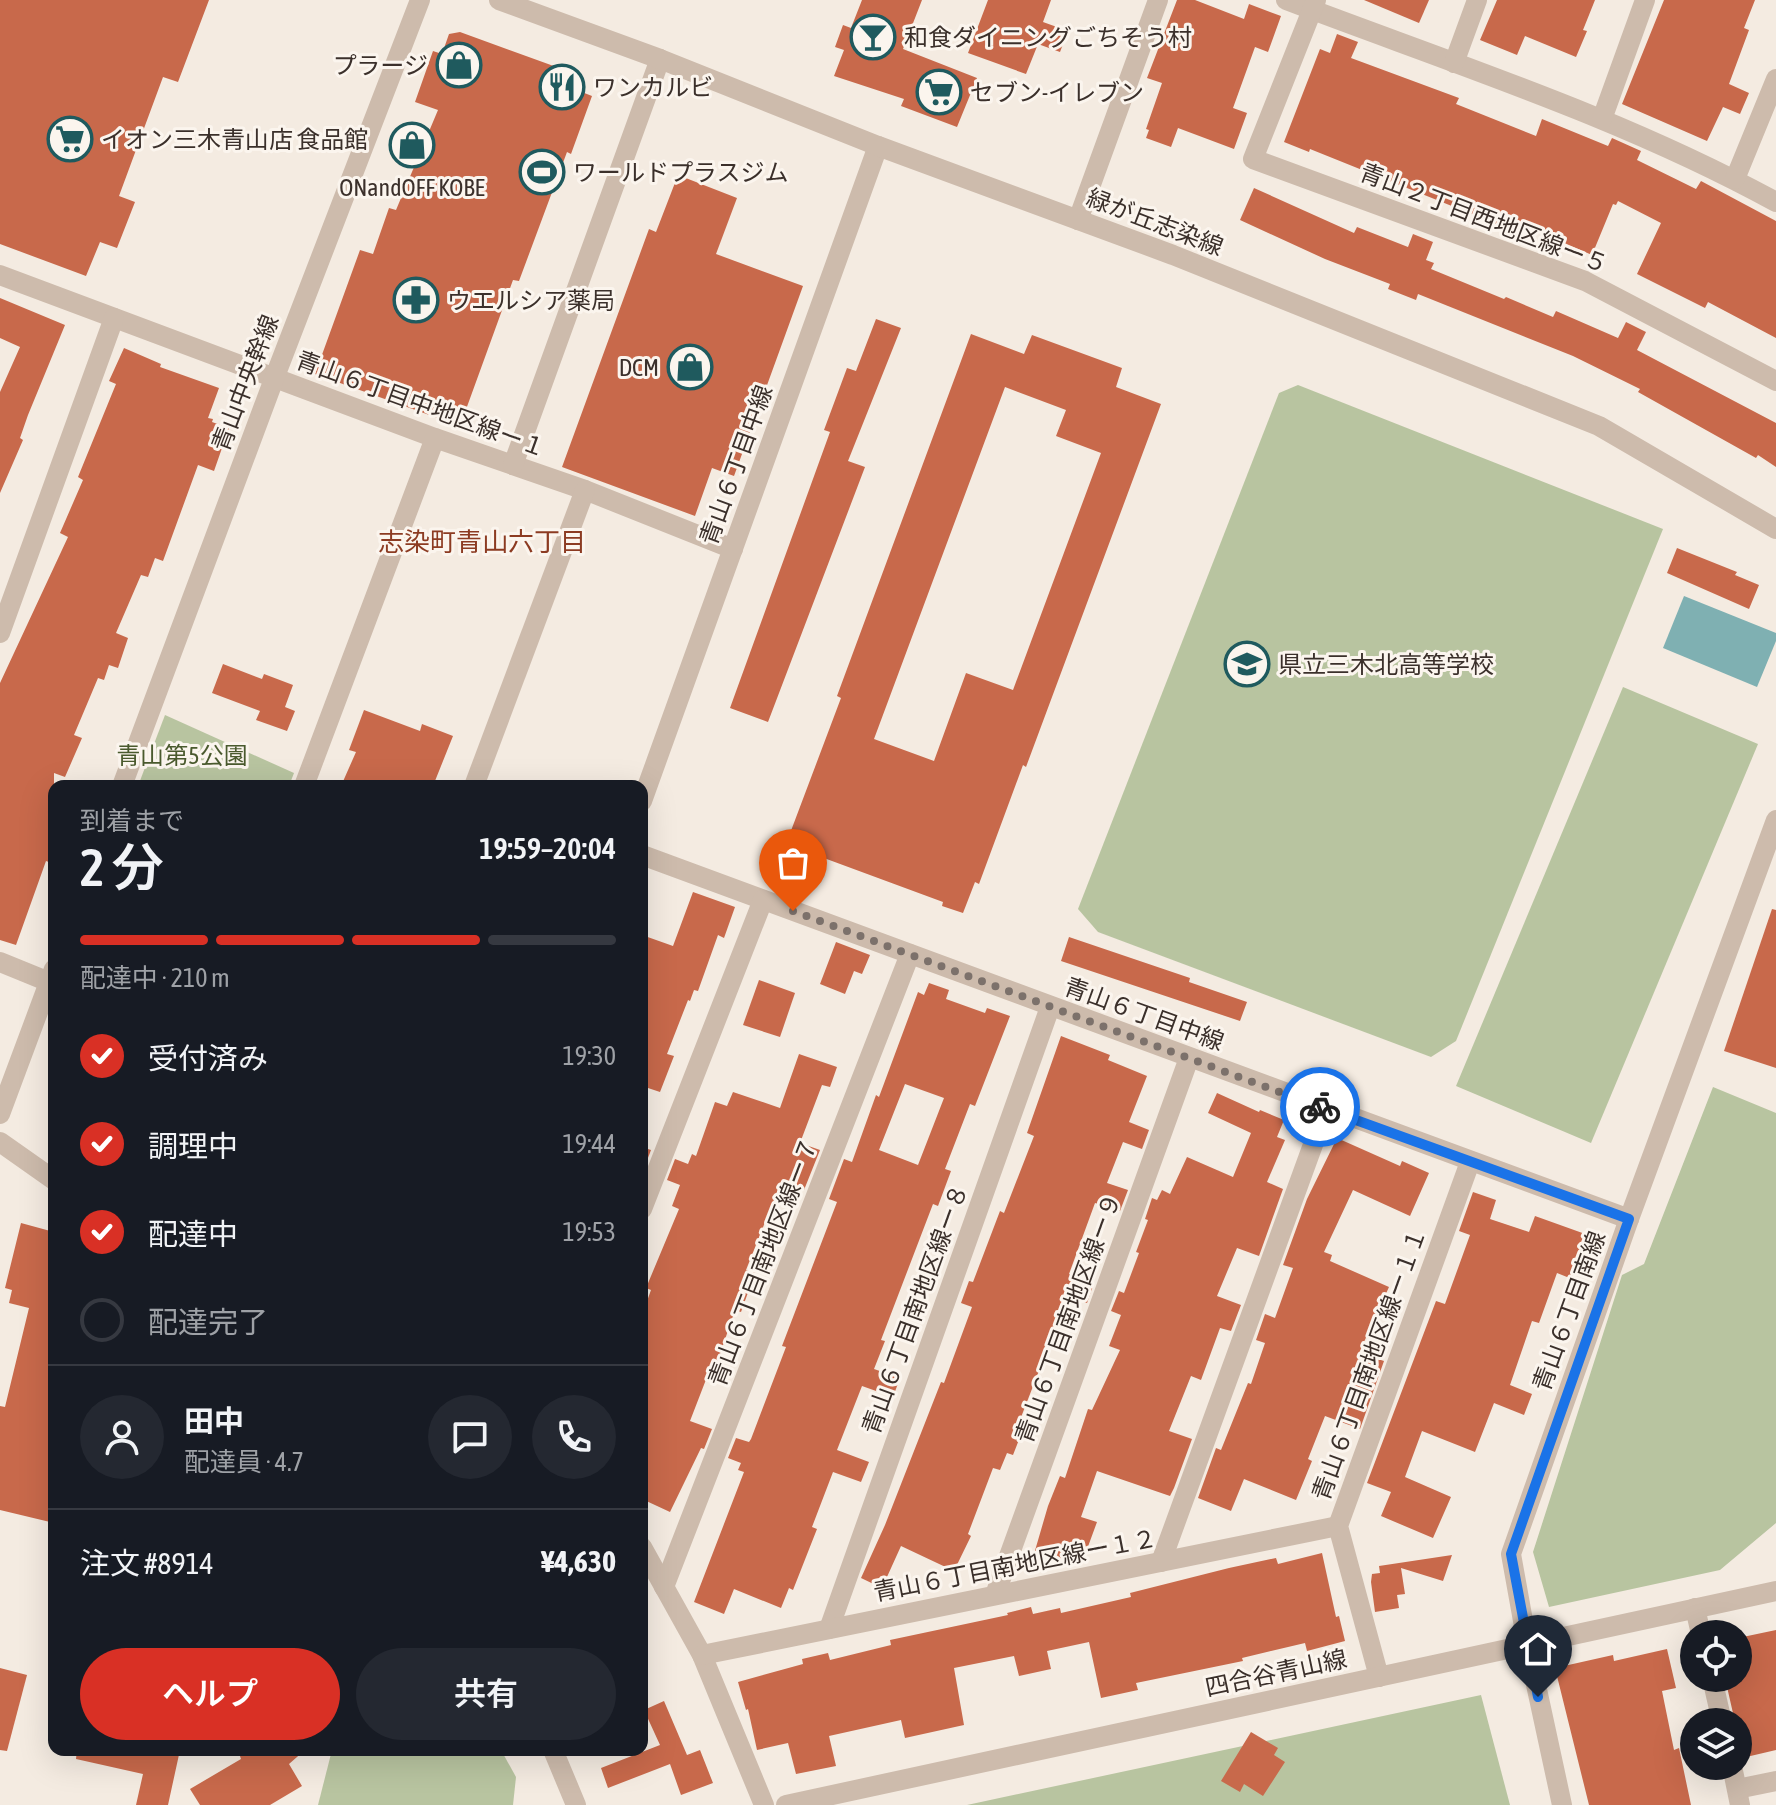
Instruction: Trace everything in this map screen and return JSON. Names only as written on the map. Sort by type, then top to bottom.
[{"type":"street","name":"青山中央幹線","points":[[124,780],[420,0]]},
{"type":"street","name":"緑が丘志染線","points":[[499,0],[660,59],[878,146],[1173,255],[1599,426],[1776,529]]},
{"type":"street","points":[[1078,220],[1158,0]]},
{"type":"street","points":[[1286,0],[1314,5],[1454,63],[1602,119],[1735,179],[1776,202]]},
{"type":"street","points":[[1454,63],[1477,0]]},
{"type":"street","points":[[1602,119],[1645,0]]},
{"type":"street","name":"青山２丁目西地区線ー５","points":[[1314,5],[1253,159],[1585,281],[1776,381]]},
{"type":"street","points":[[513,465],[660,59]]},
{"type":"street","points":[[1735,179],[1776,79]]},
{"type":"street","name":"青山６丁目中線","points":[[648,784],[878,146]]},
{"type":"street","name":"青山６丁目中地区線ー１","points":[[0,275],[274,379],[585,490],[733,549]]},
{"type":"street","points":[[0,633],[114,318]]},
{"type":"street","points":[[306,780],[435,438]]},
{"type":"street","points":[[476,780],[585,490]]},
{"type":"street","name":"青山６丁目南線","points":[[1562,1805],[1511,1554],[1629,1219],[1776,820]]},
{"type":"street","name":"青山６丁目中線","points":[[648,857],[1629,1219]]},
{"type":"street","points":[[648,1194],[763,900]]},
{"type":"street","name":"青山６丁目南地区線ー７","points":[[664,1587],[910,954]]},
{"type":"street","points":[[0,962],[48,977]]},
{"type":"street","points":[[0,1114],[48,988]]},
{"type":"street","name":"青山６丁目南地区線ー８","points":[[829,1629],[1050,1007]]},
{"type":"street","name":"青山６丁目南地区線ー９","points":[[995,1595],[1189,1058]]},
{"type":"street","points":[[1161,1562],[1326,1109]]},
{"type":"street","points":[[0,1142],[48,1176]]},
{"type":"street","name":"青山６丁目南地区線ー１１","points":[[1379,1677],[1338,1526],[1470,1162]]},
{"type":"street","name":"青山６丁目南地区線ー１２","points":[[702,1655],[1338,1526]]},
{"type":"street","points":[[648,1558],[702,1655],[764,1805]]},
{"type":"street","name":"四合谷青山線","points":[[786,1805],[1776,1591]]},
{"type":"street","points":[[1695,1608],[1698,1620]]},
{"type":"street","points":[[556,1756],[576,1805]]},
{"type":"street","points":[[1738,1797],[1776,1781]]},
{"type":"green space","points":[[1298,385],[1663,529],[1456,1041],[1431,1057],[1098,932],[1078,909],[1279,393]]},
{"type":"green space","points":[[1623,687],[1758,744],[1591,1143],[1456,1086]]},
{"type":"green space","name":"青山第5公園","points":[[165,715],[294,773],[291,780],[140,780]]},
{"type":"green space","points":[[1713,1087],[1776,1113],[1776,1523],[1720,1570],[1549,1607],[1533,1552],[1622,1275],[1644,1264]]},
{"type":"green space","points":[[1481,1695],[1510,1805],[967,1805]]},
{"type":"green space","points":[[330,1756],[504,1756],[516,1777],[513,1805],[318,1805]]},
{"type":"water","points":[[1684,596],[1776,633],[1776,641],[1757,687],[1663,648]]},
{"type":"building","name":"イオン三木青山店 食品館","points":[[0,0],[209,0],[178,82],[163,77],[119,196],[135,202],[117,248],[100,242],[86,276],[0,244]]},
{"type":"building","points":[[862,0],[922,0],[903,49],[977,78],[957,127],[901,106],[904,99],[834,76],[844,50],[835,47],[843,25],[851,28]]},
{"type":"building","points":[[988,0],[1051,0],[1043,22],[1068,31],[1060,52],[1038,44],[1026,74],[968,53]]},
{"type":"building","points":[[1177,0],[1195,0],[1244,19],[1249,4],[1281,16],[1268,52],[1255,47],[1233,108],[1247,113],[1234,149],[1178,128],[1171,147],[1146,138],[1149,130],[1146,129],[1162,83],[1147,78]]},
{"type":"building","points":[[1364,0],[1429,0],[1419,23]]},
{"type":"building","points":[[1497,0],[1595,0],[1576,57],[1525,36],[1517,55],[1480,40]]},
{"type":"building","points":[[1664,0],[1755,0],[1744,28],[1749,30],[1729,84],[1749,93],[1740,114],[1723,107],[1707,141],[1622,104]]},
{"type":"building","points":[[460,32],[573,73],[569,87],[592,96],[571,154],[567,152],[519,281],[513,280],[460,426],[315,374],[360,250],[373,254],[389,208],[396,210],[438,110],[415,102],[433,51],[442,54],[449,34]]},
{"type":"building","points":[[1337,34],[1358,42],[1351,58],[1459,98],[1456,104],[1536,136],[1542,119],[1608,146],[1612,138],[1641,151],[1637,160],[1696,189],[1701,181],[1776,221],[1776,338],[1708,302],[1705,308],[1637,274],[1661,223],[1618,201],[1616,205],[1613,204],[1592,255],[1502,216],[1499,225],[1310,149],[1309,152],[1284,142],[1320,49],[1330,53]]},
{"type":"building","points":[[678,175],[737,198],[716,254],[803,286],[734,476],[712,468],[695,516],[562,467],[649,229],[656,232]]},
{"type":"building","points":[[1254,188],[1354,233],[1357,227],[1408,247],[1413,234],[1433,242],[1426,260],[1434,263],[1431,269],[1553,317],[1556,311],[1618,338],[1626,322],[1646,332],[1637,350],[1776,423],[1776,467],[1638,392],[1640,389],[1573,356],[1418,294],[1416,300],[1388,289],[1390,284],[1325,259],[1240,220]]},
{"type":"building","points":[[0,298],[65,325],[0,493],[0,392],[20,347],[0,338]]},
{"type":"building","points":[[876,319],[901,328],[848,461],[865,467],[768,722],[730,708],[830,432],[824,430],[847,368],[856,371]]},
{"type":"building","points":[[971,334],[1024,354],[1032,335],[1122,368],[1116,387],[1161,404],[1026,767],[1023,765],[979,884],[975,882],[963,913],[942,906],[943,902],[786,844],[841,698],[837,696]],"holes":[[[1005,387],[1066,410],[1056,436],[1101,453],[1013,690],[966,673],[934,761],[874,739]]]},
{"type":"building","points":[[124,348],[161,364],[160,367],[219,388],[208,418],[229,428],[214,471],[198,465],[163,561],[155,558],[148,577],[141,575],[116,633],[128,638],[118,668],[109,665],[104,680],[98,678],[74,735],[82,738],[65,777],[54,773],[54,780],[48,780],[48,862],[16,945],[0,940],[0,683],[68,537],[60,533],[83,480],[78,477],[116,384],[109,381]]},
{"type":"building","points":[[1677,548],[1737,572],[1735,575],[1759,585],[1749,609],[1667,573]]},
{"type":"building","points":[[223,664],[262,679],[264,674],[293,685],[285,707],[295,711],[287,731],[256,720],[260,711],[212,693]]},
{"type":"building","points":[[364,710],[420,731],[422,724],[453,736],[435,780],[344,780],[356,752],[349,750]]},
{"type":"building","points":[[693,892],[735,907],[724,938],[718,935],[698,991],[694,990],[688,1000],[667,1054],[674,1056],[660,1092],[648,1088],[648,937],[673,946]]},
{"type":"building","points":[[1772,909],[1776,910],[1776,1068],[1724,1051]]},
{"type":"building","points":[[1069,937],[1190,978],[1189,982],[1247,1002],[1240,1021],[1061,961]]},
{"type":"building","points":[[836,942],[870,955],[862,974],[854,971],[845,994],[820,984]]},
{"type":"building","points":[[759,980],[795,993],[780,1037],[743,1025]]},
{"type":"building","points":[[929,983],[949,990],[946,999],[985,1013],[987,1008],[1010,1016],[975,1106],[970,1104],[945,1169],[951,1171],[938,1206],[933,1204],[881,1340],[885,1341],[874,1369],[900,1378],[893,1397],[862,1386],[837,1450],[869,1462],[861,1482],[833,1472],[812,1527],[817,1529],[793,1590],[789,1588],[781,1608],[734,1589],[724,1614],[694,1602],[744,1472],[738,1470],[741,1463],[728,1458],[736,1438],[749,1442],[751,1439],[786,1347],[782,1346],[837,1202],[829,1199],[844,1159],[852,1162],[918,992],[924,995]],"holes":[[[905,1084],[944,1098],[918,1165],[879,1150]]]},
{"type":"building","points":[[1061,1036],[1110,1055],[1108,1060],[1147,1076],[1129,1122],[1149,1130],[1142,1149],[1123,1142],[1107,1183],[1128,1190],[1120,1211],[1095,1203],[1069,1274],[1094,1283],[1087,1303],[1068,1296],[1018,1425],[1024,1427],[1013,1455],[1007,1453],[1000,1470],[993,1468],[968,1534],[971,1536],[954,1571],[901,1546],[882,1588],[861,1578],[941,1382],[944,1383],[972,1307],[961,1303],[969,1281],[973,1282],[1000,1211],[1004,1213],[1034,1136],[1027,1133]]},
{"type":"building","points":[[799,1054],[837,1067],[830,1087],[822,1085],[800,1143],[820,1150],[804,1190],[781,1182],[746,1270],[755,1273],[741,1312],[735,1310],[716,1366],[712,1364],[690,1421],[712,1429],[670,1512],[648,1502],[648,1298],[651,1290],[648,1283],[679,1209],[672,1206],[680,1185],[667,1180],[675,1159],[688,1164],[692,1154],[696,1156],[715,1102],[727,1106],[733,1092],[780,1108]]},
{"type":"building","points":[[1217,1093],[1284,1120],[1277,1137],[1285,1140],[1267,1182],[1283,1189],[1259,1256],[1237,1248],[1217,1296],[1241,1305],[1231,1331],[1220,1328],[1201,1380],[1191,1376],[1169,1431],[1192,1439],[1174,1488],[1170,1496],[1097,1471],[1081,1517],[1097,1522],[1086,1552],[1066,1545],[1059,1563],[1034,1554],[1048,1506],[1060,1476],[1065,1478],[1088,1409],[1092,1410],[1120,1350],[1109,1346],[1121,1315],[1111,1311],[1119,1291],[1124,1293],[1139,1253],[1136,1252],[1148,1220],[1145,1219],[1152,1198],[1157,1200],[1162,1190],[1170,1194],[1187,1157],[1233,1177],[1251,1133],[1208,1113]]},
{"type":"building","points":[[1337,1138],[1400,1166],[1402,1161],[1429,1173],[1410,1216],[1353,1190],[1324,1252],[1332,1255],[1330,1261],[1389,1287],[1359,1353],[1384,1361],[1360,1429],[1325,1416],[1296,1500],[1244,1479],[1231,1511],[1198,1498],[1216,1448],[1221,1450],[1248,1383],[1251,1384],[1265,1343],[1256,1340],[1265,1314],[1275,1318],[1293,1268],[1283,1265],[1307,1199]]},
{"type":"building","points":[[1473,1192],[1496,1200],[1490,1219],[1529,1232],[1535,1216],[1588,1235],[1572,1279],[1557,1273],[1539,1323],[1532,1321],[1510,1385],[1532,1394],[1524,1415],[1494,1403],[1475,1452],[1422,1431],[1405,1477],[1451,1497],[1433,1538],[1381,1516],[1391,1492],[1367,1483],[1436,1301],[1445,1304],[1470,1235],[1459,1231]]},
{"type":"building","points":[[21,1223],[48,1230],[48,1522],[0,1510],[0,1406],[5,1407],[29,1308],[9,1303],[12,1290],[5,1288]]},
{"type":"building","points":[[1322,1553],[1336,1617],[1339,1616],[1345,1641],[1307,1651],[1305,1643],[1242,1658],[1243,1661],[1136,1683],[1138,1690],[1101,1698],[1089,1642],[1047,1651],[1051,1669],[1019,1676],[1014,1656],[954,1668],[964,1725],[905,1738],[901,1720],[829,1736],[836,1766],[796,1774],[788,1743],[757,1750],[738,1682],[803,1664],[802,1659],[828,1653],[830,1660],[891,1645],[890,1640],[1008,1615],[1031,1607],[1033,1614],[1060,1608],[1061,1613],[1131,1597],[1130,1593],[1229,1568],[1276,1558],[1278,1564]]},
{"type":"building","points":[[1452,1555],[1443,1581],[1401,1568],[1405,1594],[1397,1595],[1399,1608],[1375,1612],[1371,1582],[1372,1574],[1380,1573],[1379,1566]]},
{"type":"building","points":[[1776,1630],[1776,1750],[1752,1756],[1752,1708],[1732,1708],[1728,1692],[1752,1692],[1752,1635]]},
{"type":"building","points":[[1667,1649],[1676,1688],[1662,1691],[1674,1750],[1679,1748],[1680,1753],[1680,1780],[1686,1780],[1691,1805],[1589,1805],[1555,1668],[1613,1655],[1614,1661]]},
{"type":"building","points":[[0,1668],[27,1675],[7,1751],[0,1750]]},
{"type":"building","points":[[664,1701],[687,1755],[700,1750],[713,1783],[681,1795],[670,1764],[608,1788],[601,1768],[632,1756],[648,1756],[648,1750],[660,1745],[648,1719],[648,1708]]},
{"type":"building","points":[[1251,1732],[1278,1748],[1274,1755],[1285,1762],[1263,1796],[1244,1784],[1240,1792],[1221,1781]]},
{"type":"building","points":[[76,1756],[179,1756],[168,1805],[136,1805],[143,1774],[76,1759]]},
{"type":"building","points":[[240,1756],[298,1756],[289,1764],[302,1786],[270,1805],[200,1805],[190,1789],[241,1759]]},
{"type":"way so far","points":[[793,911],[1320,1107]]},
{"type":"place","name":"和食ダイニングごちそう村","points":[[873,37]]},
{"type":"place","name":"プラージ","points":[[459,65]]},
{"type":"place","name":"ワンカルビ","points":[[562,87]]},
{"type":"place","name":"セブン-イレブン","points":[[939,92]]},
{"type":"place","name":"イオン三木青山店 食品館","points":[[70,139]]},
{"type":"place","name":"ONandOFF KOBE","points":[[412,145]]},
{"type":"place","name":"ワールドプラスジム","points":[[542,172]]},
{"type":"place","name":"ウエルシア薬局","points":[[416,300]]},
{"type":"place","name":"DCM","points":[[690,367]]},
{"type":"place","name":"県立三木北高等学校","points":[[1247,664]]},
{"type":"district","name":"志染町青山六丁目","points":[[482,542]]},
{"type":"route","points":[[1320,1107],[1629,1219],[1511,1554],[1538,1697]]}]
